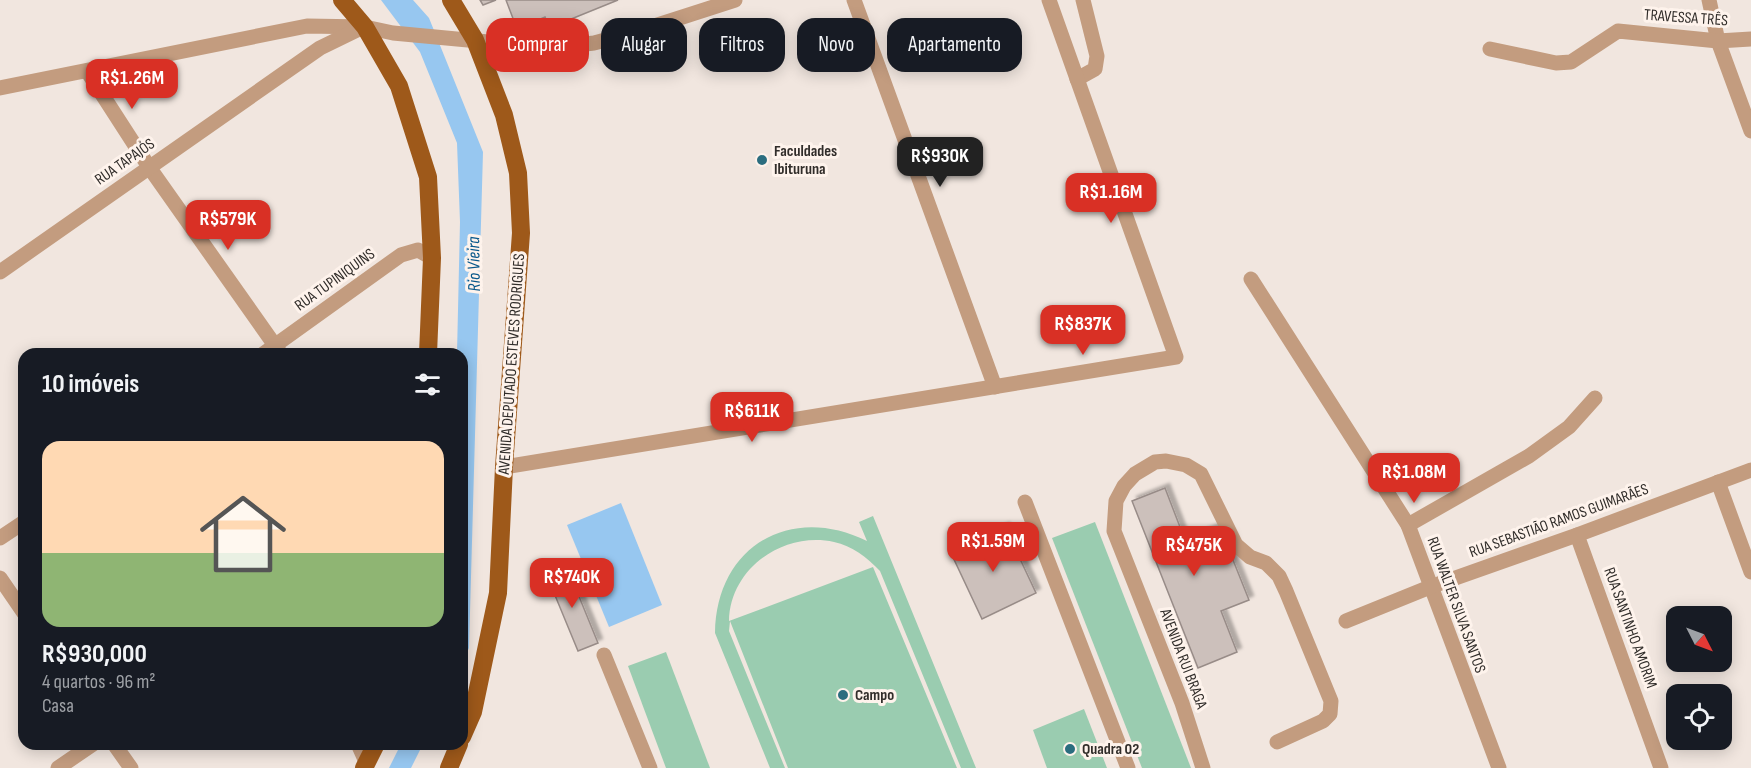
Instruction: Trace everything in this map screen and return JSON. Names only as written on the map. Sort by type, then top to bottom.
[{"type":"main road","points":[[342,0],[365,27],[399,86],[428,177],[432,258],[428,348]]},
{"type":"main road","name":"AVENIDA DEPUTADO ESTEVES RODRIGUES","points":[[451,0],[475,40],[504,115],[518,173],[521,233],[504,467],[498,593],[473,712],[468,723]]},
{"type":"main road","points":[[366,766],[373,750]]},
{"type":"main road","points":[[449,768],[456,750]]},
{"type":"street","points":[[0,88],[307,26],[365,27],[393,33],[552,48],[594,43],[735,0]]},
{"type":"street","points":[[854,0],[995,387]]},
{"type":"street","points":[[504,467],[1176,357],[1049,0]]},
{"type":"street","points":[[1077,79],[1095,69],[1097,56],[1083,0]]},
{"type":"street","points":[[1709,0],[1719,41],[1751,130]]},
{"type":"street","name":"RUA TAPAJÓS","points":[[0,272],[320,48],[365,27]]},
{"type":"street","name":"TRAVESSA TRÊS","points":[[1490,49],[1556,63],[1571,62],[1618,31],[1719,41],[1751,39]]},
{"type":"street","points":[[1065,45],[1083,46],[1093,36]]},
{"type":"street","points":[[87,71],[271,348]]},
{"type":"street","name":"RUA TUPINIQUINS","points":[[277,348],[401,255],[418,250],[432,258]]},
{"type":"street","name":"RUA WALTER SILVA SANTOS","points":[[1251,279],[1408,525],[1498,768]]},
{"type":"street","points":[[1408,525],[1529,456],[1569,427],[1595,398]]},
{"type":"street","name":"AVENIDA RUI BRAGA","points":[[1203,768],[1182,703],[1114,531],[1116,501],[1124,486],[1135,474],[1155,462],[1166,461],[1186,465],[1201,474],[1236,545],[1250,556],[1266,563],[1279,576],[1331,701],[1330,714],[1323,721],[1277,742]]},
{"type":"street","name":"RUA SEBASTIÃO RAMOS GUIMARÃES","points":[[1346,621],[1430,587],[1751,470]]},
{"type":"street","points":[[1718,482],[1751,572]]},
{"type":"street","points":[[1025,502],[1128,768]]},
{"type":"street","points":[[0,538],[18,526]]},
{"type":"street","name":"RUA SANTINHO AMORIM","points":[[1577,535],[1661,768]]},
{"type":"street","points":[[0,578],[18,604]]},
{"type":"street","points":[[604,655],[650,768]]},
{"type":"street","points":[[58,768],[84,750]]},
{"type":"street","points":[[118,750],[131,768]]},
{"type":"street","points":[[360,750],[366,766]]},
{"type":"green space","name":"Campo","points":[[873,516],[976,768],[961,768],[880,571],[847,546],[815,540],[797,542],[779,548],[749,570],[732,602],[729,621],[873,567],[957,768],[788,768],[730,621],[729,631],[785,768],[770,768],[715,633],[719,603],[728,577],[743,556],[762,540],[785,531],[811,527],[838,531],[867,541],[859,522]]},
{"type":"green space","points":[[1095,522],[1191,768],[1142,768],[1052,538]]},
{"type":"green space","points":[[666,652],[710,768],[666,768],[628,666]]},
{"type":"green space","name":"Quadra 02","points":[[1084,709],[1107,768],[1047,768],[1033,730]]},
{"type":"water","name":"Rio Vieira","points":[[381,0],[413,0],[429,18],[483,152],[468,650],[468,348],[457,348],[460,222],[457,143],[420,52]]},
{"type":"water","points":[[621,503],[662,605],[609,627],[567,525]]},
{"type":"water","points":[[398,750],[420,750],[411,768],[389,768]]},
{"type":"building","points":[[480,0],[496,0],[483,5]]},
{"type":"building","points":[[506,0],[618,0],[574,18],[513,18]]},
{"type":"building","points":[[1165,488],[1185,540],[1215,528],[1225,540],[1249,600],[1221,611],[1237,652],[1198,668],[1132,501]]},
{"type":"building","points":[[1005,527],[1036,593],[982,619],[951,553]]},
{"type":"building","points":[[567,567],[598,643],[578,651],[547,576]]},
{"type":"place","name":"Faculdades Ibituruna","points":[[762,160]]},
{"type":"place","name":"Campo","points":[[843,695]]},
{"type":"place","name":"Quadra 02","points":[[1070,749]]}]
